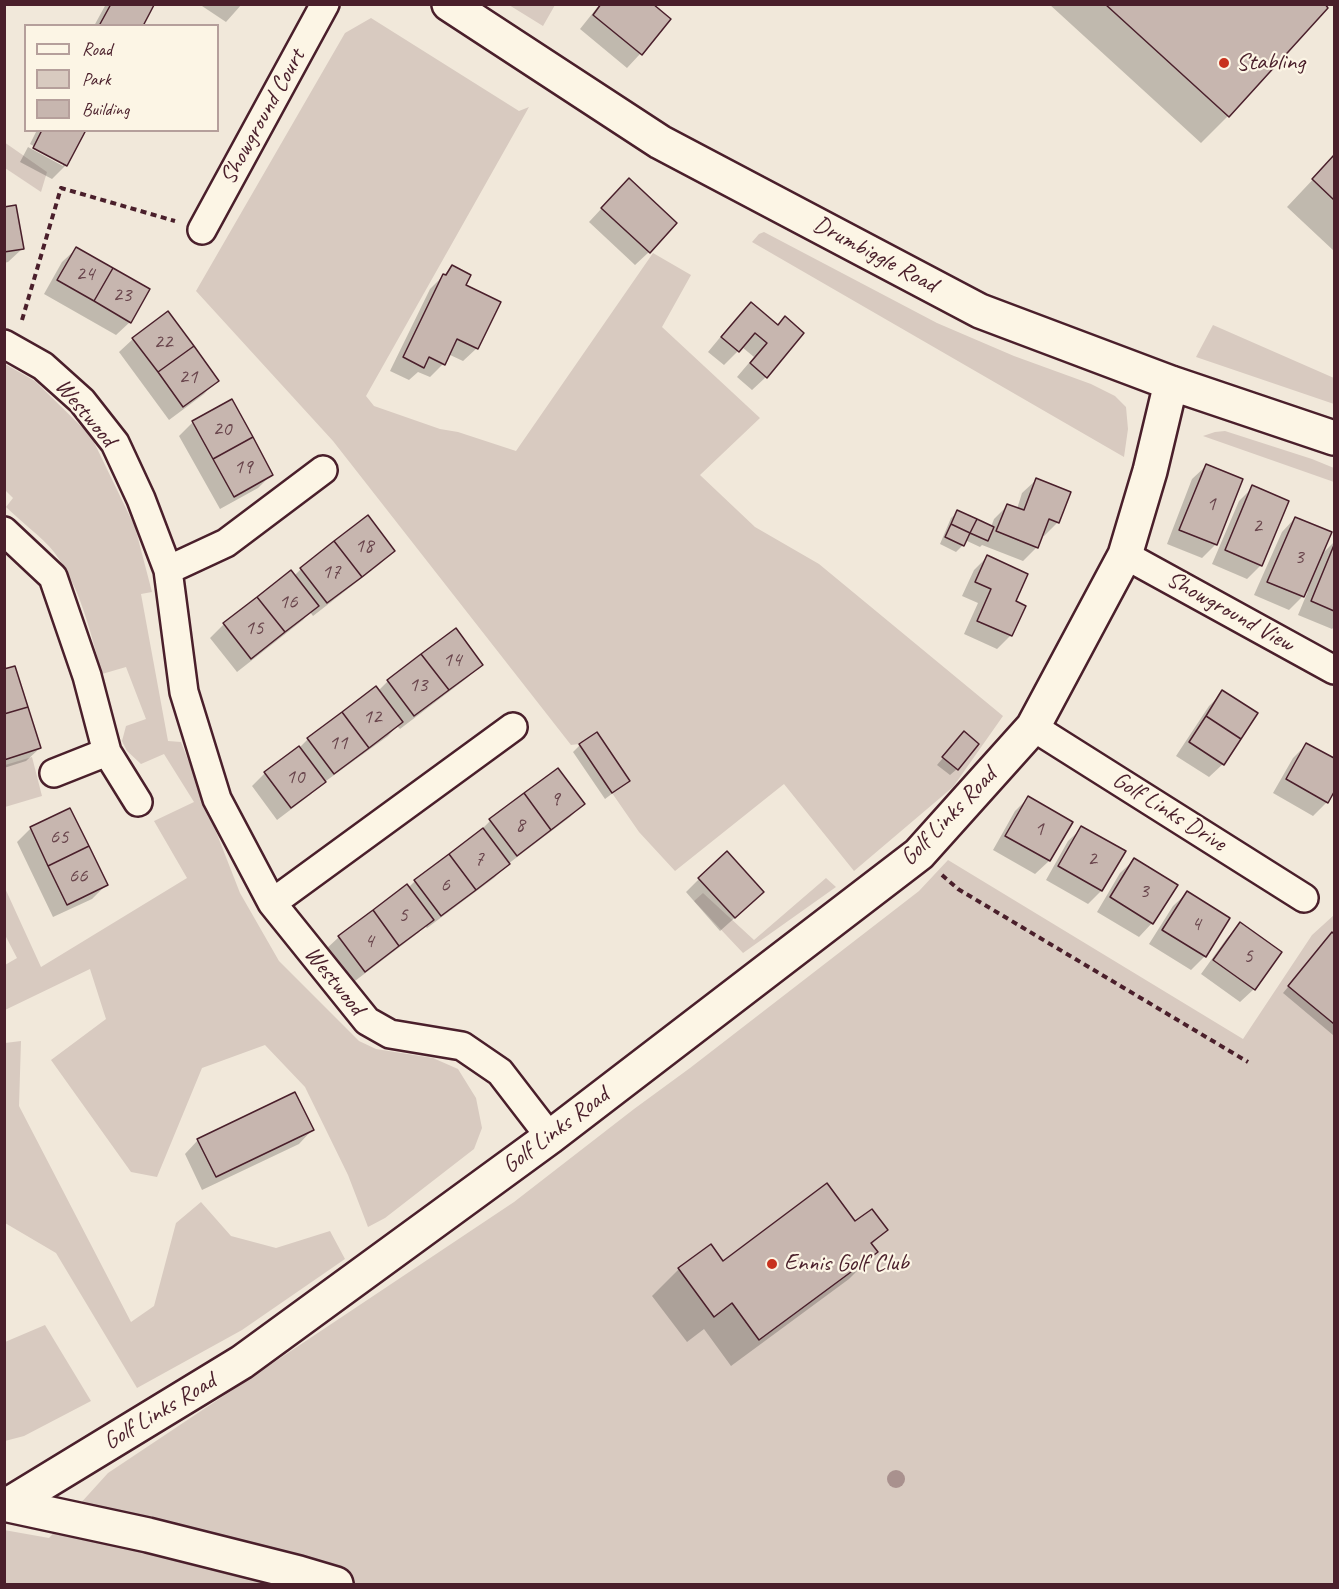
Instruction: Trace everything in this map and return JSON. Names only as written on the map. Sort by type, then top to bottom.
[{"type":"street","name":"Showground Court","points":[[202,230],[325,4]]},
{"type":"street","name":"Drumbiggle Road","points":[[449,4],[660,142],[980,311],[1171,383],[1335,438]]},
{"type":"street","name":"Westwood","points":[[9,347],[43,366],[82,401],[115,443],[141,499],[168,570],[184,692],[217,799],[272,903],[367,1021],[390,1034],[462,1046],[500,1072],[550,1137]]},
{"type":"street","name":"Golf Links Road","points":[[7,1504],[242,1362],[550,1137],[919,854],[1033,727],[1125,555],[1150,471],[1171,383]]},
{"type":"street","points":[[168,570],[226,543],[323,470]]},
{"type":"street","points":[[4,531],[53,577],[87,676],[107,752],[138,802]]},
{"type":"street","name":"Showground View","points":[[1125,555],[1335,670]]},
{"type":"street","points":[[272,903],[513,727]]},
{"type":"street","name":"Golf Links Drive","points":[[1033,727],[1304,898]]},
{"type":"street","points":[[54,773],[107,752]]},
{"type":"street","name":"Golf Links Road","points":[[7,1504],[148,1535],[299,1572],[336,1584]]},
{"type":"path","points":[[9,347],[61,188],[202,230]]},
{"type":"path","points":[[919,854],[958,889],[1248,1062]]},
{"type":"green space","points":[[509,5],[555,5],[543,26]]},
{"type":"green space","points":[[371,18],[519,111],[529,107],[366,396],[374,406],[440,429],[458,432],[516,451],[653,253],[691,275],[662,327],[760,418],[700,475],[755,527],[819,564],[1003,716],[953,787],[854,871],[784,784],[675,871],[639,832],[612,793],[629,781],[597,732],[579,744],[571,745],[333,441],[196,291],[345,33]]},
{"type":"green space","points":[[4,142],[47,172],[41,192],[5,168]]},
{"type":"green space","points":[[764,232],[937,323],[1014,356],[1091,384],[1115,396],[1126,407],[1128,429],[1124,457],[752,242]]},
{"type":"green space","points":[[1213,325],[1334,378],[1334,404],[1196,357]]},
{"type":"green space","points":[[5,364],[35,381],[91,436],[135,527],[152,592],[141,594],[168,741],[181,742],[240,893],[279,961],[359,1041],[376,1049],[433,1058],[458,1069],[476,1098],[482,1128],[474,1149],[385,1218],[368,1227],[348,1175],[305,1087],[265,1045],[202,1068],[157,1177],[131,1172],[51,1060],[106,1019],[90,969],[5,1010],[5,965],[17,958],[5,935],[4,886],[41,967],[187,878],[154,821],[194,802],[164,754],[141,764],[127,751],[122,741],[126,726],[146,719],[126,667],[102,674],[84,610],[63,566],[49,546],[6,507],[13,498],[5,490]]},
{"type":"green space","points":[[1225,431],[1334,468],[1334,482],[1203,436]]},
{"type":"green space","points":[[32,757],[42,796],[5,807],[5,765]]},
{"type":"green space","name":"Ennis Golf Club","points":[[948,860],[1243,1039],[1312,935],[1334,915],[1334,1584],[5,1584],[4,1530],[49,1538],[108,1473],[514,1202],[919,891]]},
{"type":"green space","points":[[826,878],[836,887],[743,953],[694,901],[703,893],[754,940]]},
{"type":"green space","points":[[21,1041],[19,1106],[131,1322],[154,1306],[176,1223],[201,1202],[231,1236],[276,1248],[330,1231],[345,1259],[242,1330],[137,1388],[56,1253],[5,1223],[5,1043]]},
{"type":"green space","points":[[45,1325],[91,1401],[24,1436],[5,1441],[5,1342]]},
{"type":"building","points":[[111,4],[154,4],[144,24],[100,24]]},
{"type":"building","points":[[601,4],[653,4],[671,19],[642,55],[593,15]]},
{"type":"building","name":"Stabling","points":[[1105,4],[1325,4],[1328,8],[1229,117]]},
{"type":"building","points":[[41,132],[85,132],[67,166],[33,148]]},
{"type":"building","points":[[1334,155],[1334,200],[1312,179]]},
{"type":"building","points":[[629,178],[677,223],[650,253],[601,208]]},
{"type":"building","points":[[16,205],[24,249],[4,252],[4,207]]},
{"type":"building","points":[[76,247],[113,268],[94,301],[57,280]]},
{"type":"building","points":[[452,265],[471,275],[466,285],[501,302],[478,349],[457,339],[445,365],[429,357],[424,368],[403,357],[443,274],[446,275]]},
{"type":"building","points":[[113,268],[150,289],[131,323],[94,301]]},
{"type":"building","points":[[751,302],[778,325],[785,316],[804,333],[767,378],[750,363],[767,343],[755,333],[739,352],[721,337]]},
{"type":"building","points":[[168,311],[194,346],[158,372],[132,338]]},
{"type":"building","points":[[194,346],[219,381],[183,407],[158,372]]},
{"type":"building","points":[[232,399],[253,437],[213,459],[192,421]]},
{"type":"building","points":[[253,437],[273,475],[234,497],[213,459]]},
{"type":"building","points":[[1206,464],[1243,479],[1217,545],[1179,530]]},
{"type":"building","points":[[1036,478],[1071,492],[1059,523],[1049,519],[1038,548],[996,531],[1007,504],[1024,510]]},
{"type":"building","points":[[1252,485],[1289,501],[1262,566],[1225,550]]},
{"type":"building","points":[[957,510],[977,519],[970,533],[951,524]]},
{"type":"building","points":[[368,515],[395,551],[362,577],[334,541]]},
{"type":"building","points":[[1295,517],[1332,532],[1304,597],[1267,582]]},
{"type":"building","points":[[977,519],[994,527],[988,541],[970,533]]},
{"type":"building","points":[[951,524],[970,533],[964,546],[945,537]]},
{"type":"building","points":[[334,541],[362,577],[327,603],[300,568]]},
{"type":"building","points":[[1334,545],[1334,611],[1311,601]]},
{"type":"building","points":[[987,555],[1028,574],[1016,601],[1026,606],[1012,636],[977,621],[991,589],[975,582]]},
{"type":"building","points":[[291,570],[319,606],[285,632],[257,597]]},
{"type":"building","points":[[257,597],[285,632],[251,659],[223,623]]},
{"type":"building","points":[[456,628],[483,665],[449,690],[421,654]]},
{"type":"building","points":[[421,654],[449,690],[414,716],[387,680]]},
{"type":"building","points":[[15,666],[28,707],[4,714],[4,669]]},
{"type":"building","points":[[376,686],[403,722],[369,748],[342,712]]},
{"type":"building","points":[[1222,690],[1258,713],[1241,739],[1206,716]]},
{"type":"building","points":[[28,707],[41,748],[4,760],[4,714]]},
{"type":"building","points":[[342,712],[369,748],[334,774],[307,738]]},
{"type":"building","points":[[1206,716],[1241,739],[1224,765],[1189,742]]},
{"type":"building","points":[[964,731],[979,744],[958,770],[942,757]]},
{"type":"building","points":[[597,732],[630,781],[612,793],[579,744]]},
{"type":"building","points":[[1306,743],[1334,758],[1334,792],[1328,803],[1286,779]]},
{"type":"building","points":[[299,746],[326,782],[291,808],[264,772]]},
{"type":"building","points":[[558,768],[585,804],[551,830],[524,793]]},
{"type":"building","points":[[524,793],[551,830],[517,856],[489,819]]},
{"type":"building","points":[[1028,796],[1073,822],[1050,861],[1005,836]]},
{"type":"building","points":[[70,808],[89,846],[48,866],[30,827]]},
{"type":"building","points":[[1081,826],[1126,851],[1102,891],[1058,866]]},
{"type":"building","points":[[483,828],[510,864],[476,890],[449,854]]},
{"type":"building","points":[[89,846],[108,885],[67,905],[48,866]]},
{"type":"building","points":[[727,851],[764,892],[735,918],[698,878]]},
{"type":"building","points":[[449,854],[476,890],[441,916],[414,880]]},
{"type":"building","points":[[1134,858],[1178,885],[1153,924],[1110,897]]},
{"type":"building","points":[[407,884],[434,920],[399,946],[373,910]]},
{"type":"building","points":[[1187,891],[1230,918],[1206,957],[1162,930]]},
{"type":"building","points":[[373,910],[399,946],[365,972],[338,936]]},
{"type":"building","points":[[1240,922],[1282,952],[1255,990],[1213,960]]},
{"type":"building","points":[[1332,932],[1334,934],[1334,1024],[1288,986]]},
{"type":"building","points":[[295,1092],[314,1130],[216,1177],[197,1139]]},
{"type":"building","name":"Ennis Golf Club","points":[[827,1183],[855,1221],[872,1209],[888,1230],[871,1243],[878,1252],[759,1340],[732,1303],[714,1317],[678,1268],[711,1244],[723,1261]]},
{"type":"place","name":"Stabling","points":[[1224,63]]},
{"type":"place","name":"Ennis Golf Club","points":[[772,1264]]}]
